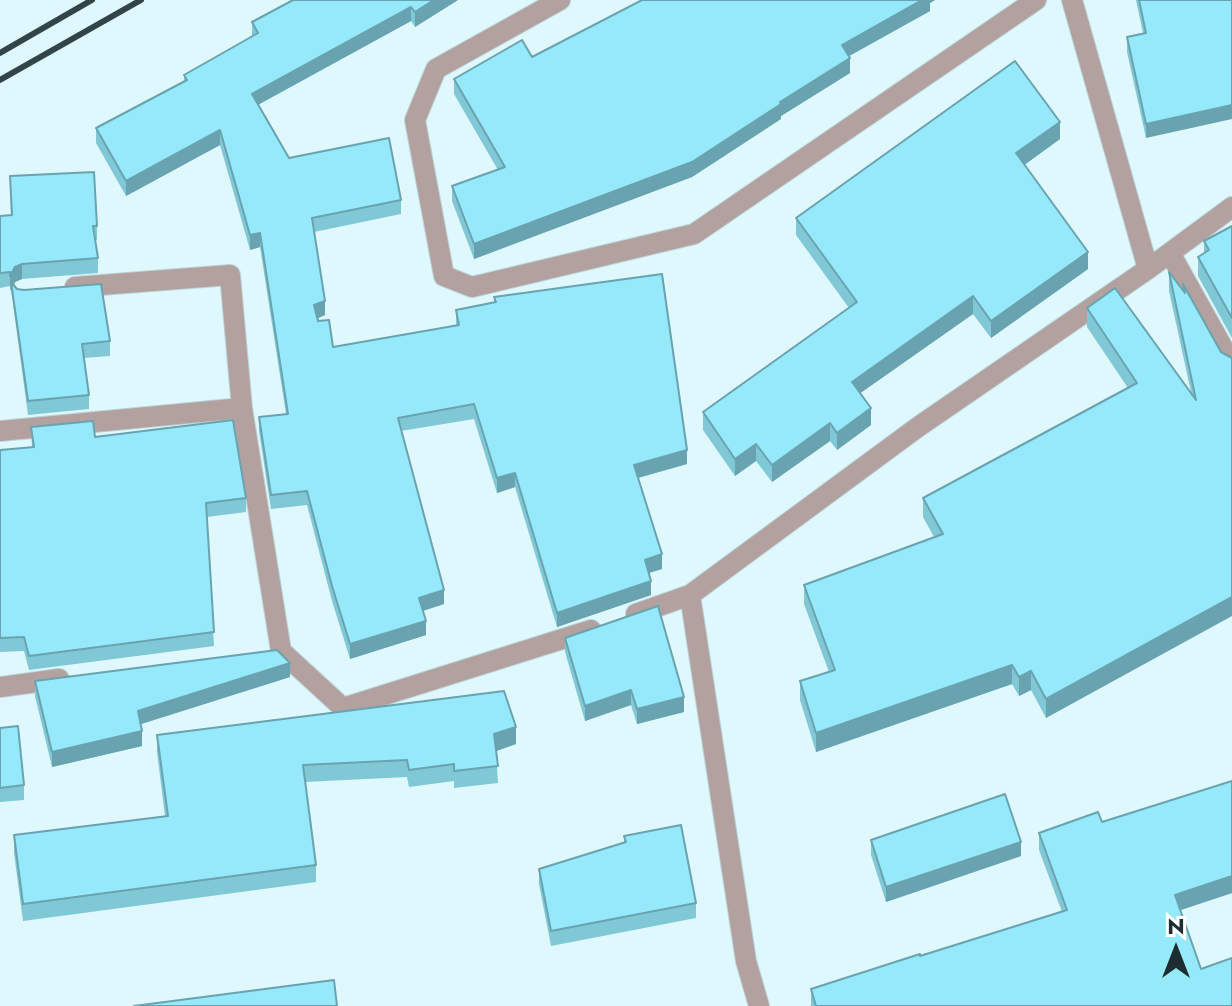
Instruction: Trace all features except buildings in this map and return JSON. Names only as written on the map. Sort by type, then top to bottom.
[{"type":"street","points":[[560,0],[436,69],[415,120],[444,276],[472,287],[694,234],[1036,0]]},
{"type":"street","points":[[1072,0],[1148,269]]},
{"type":"street","points":[[55,289],[230,275],[242,408],[273,652],[343,708],[610,624],[690,595],[918,427],[1148,269],[1232,207]]},
{"type":"street","points":[[1170,253],[1232,364]]},
{"type":"street","points":[[0,431],[242,408]]},
{"type":"street","points":[[690,595],[746,961],[759,1006]]},
{"type":"street","points":[[0,687],[85,675]]},
{"type":"railway","points":[[0,53],[92,0]]},
{"type":"railway","points":[[0,80],[141,0]]}]
